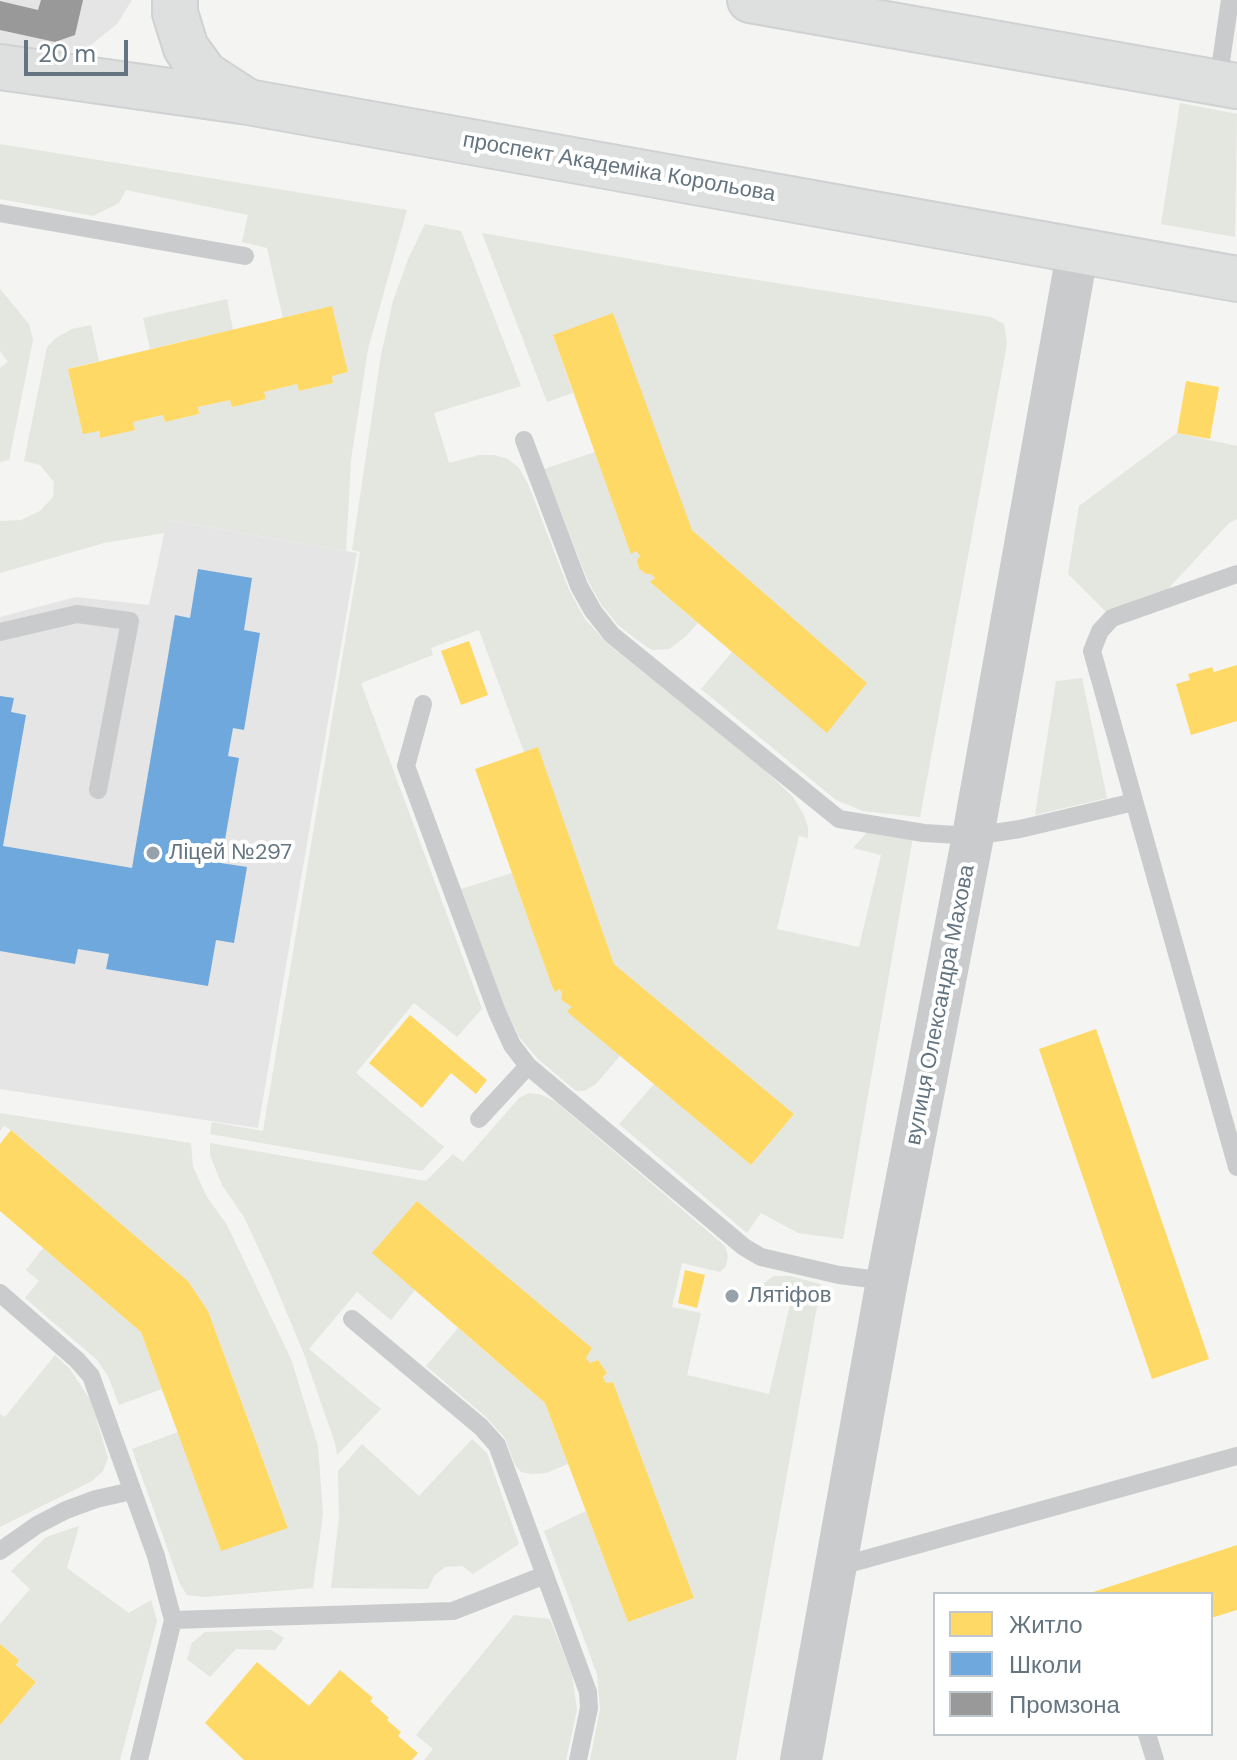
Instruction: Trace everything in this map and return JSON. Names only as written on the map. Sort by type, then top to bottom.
[{"type":"main road","points":[[175,0],[175,13],[186,48],[205,74],[248,102]]},
{"type":"main road","points":[[750,0],[1228,84]]},
{"type":"main road","name":"проспект Академіка Корольова","points":[[0,67],[248,102],[1237,279]]},
{"type":"street","name":"вулиця Олександра Махова","points":[[801,1760],[887,1281],[973,836],[1078,249]]},
{"type":"lane","points":[[1228,84],[1230,0]]},
{"type":"lane","points":[[0,213],[245,256]]},
{"type":"lane","points":[[524,440],[579,586],[612,635],[839,819],[924,833],[973,836],[1020,829],[1134,802]]},
{"type":"lane","points":[[1237,574],[1112,618],[1100,631],[1092,651],[1237,1167]]},
{"type":"lane","points":[[0,632],[77,614],[130,621],[98,790]]},
{"type":"lane","points":[[423,704],[406,766],[497,1012],[512,1045],[528,1066],[733,1238],[761,1257],[839,1275],[887,1281]]},
{"type":"lane","points":[[479,1119],[528,1066]]},
{"type":"lane","points":[[0,1293],[91,1376],[156,1556],[173,1620],[139,1760]]},
{"type":"lane","points":[[352,1319],[481,1427],[497,1445],[588,1692],[589,1708],[578,1760]]},
{"type":"lane","points":[[837,1567],[1237,1456]]},
{"type":"lane","points":[[0,1551],[37,1525],[66,1510],[132,1491]]},
{"type":"lane","points":[[173,1620],[453,1611],[545,1575]]},
{"type":"lane","points":[[1148,1736],[1155,1760]]},
{"type":"shaded area","points":[[0,0],[132,0],[117,24],[91,45],[60,57],[0,46]]},
{"type":"shaded area","points":[[1180,103],[1237,114],[1235,237],[1161,224]]},
{"type":"shaded area","points":[[0,144],[407,210],[368,349],[351,460],[346,551],[168,520],[164,533],[104,543],[0,573],[0,521],[21,520],[40,511],[53,497],[54,482],[40,465],[24,461],[47,347],[56,338],[72,329],[91,325],[99,361],[68,369],[101,438],[135,429],[133,422],[163,415],[165,422],[199,414],[198,407],[230,400],[232,407],[266,399],[264,392],[297,384],[299,391],[333,383],[332,376],[348,372],[332,307],[283,318],[267,248],[242,242],[248,215],[126,190],[119,203],[93,216],[0,199]]},
{"type":"shaded area","points":[[425,224],[461,231],[521,386],[434,413],[449,463],[479,455],[494,455],[508,459],[519,468],[569,590],[585,619],[608,644],[754,760],[793,797],[804,815],[808,838],[799,836],[777,929],[859,947],[881,855],[853,848],[869,830],[913,837],[843,1239],[798,1233],[761,1213],[747,1233],[619,1124],[654,1084],[751,1165],[794,1114],[614,964],[538,748],[524,752],[479,630],[431,648],[433,655],[361,683],[482,1009],[457,1037],[414,1003],[356,1073],[444,1147],[422,1171],[210,1134],[212,1122],[263,1131],[360,552],[352,550],[381,355],[393,301]]},
{"type":"shaded area","points":[[482,233],[991,317],[1004,324],[1007,344],[920,817],[863,811],[836,800],[701,689],[732,652],[827,732],[867,683],[692,530],[553,335],[573,393],[547,402]]},
{"type":"shaded area","points":[[0,289],[29,324],[33,340],[9,460],[0,462],[0,368],[8,362],[0,351]]},
{"type":"shaded area","points":[[227,299],[233,330],[150,349],[143,318]]},
{"type":"shaded area","points":[[1177,433],[1237,446],[1237,519],[1229,523],[1169,588],[1155,599],[1112,618],[1068,574],[1079,506]]},
{"type":"shaded area","points":[[595,452],[631,553],[636,551],[640,556],[637,560],[639,569],[651,574],[655,578],[651,583],[698,623],[669,649],[652,650],[618,625],[601,604],[588,581],[544,469]]},
{"type":"shaded area","name":"Ліцей №297","points":[[167,520],[357,553],[258,1128],[0,1089],[0,617],[76,597],[149,605]]},
{"type":"shaded area","points":[[1082,678],[1107,798],[1035,815],[1056,681]]},
{"type":"shaded area","points":[[512,873],[554,991],[559,989],[561,1001],[569,1004],[620,1056],[596,1084],[584,1091],[576,1091],[538,1059],[520,1038],[505,1009],[461,889]]},
{"type":"shaded area","points":[[529,1093],[556,1102],[725,1246],[728,1256],[726,1266],[720,1272],[682,1263],[672,1307],[701,1313],[687,1375],[769,1394],[792,1296],[761,1289],[774,1276],[790,1276],[821,1284],[736,1760],[590,1760],[600,1709],[597,1674],[544,1531],[586,1511],[628,1622],[694,1598],[613,1382],[606,1383],[603,1377],[607,1373],[598,1360],[590,1363],[586,1358],[592,1348],[417,1201],[415,1290],[391,1320],[357,1292],[309,1349],[381,1409],[337,1455],[304,1354],[271,1275],[244,1217],[222,1185],[210,1155],[210,1143],[426,1181],[453,1154],[463,1162],[519,1098]]},
{"type":"shaded area","points":[[0,1113],[191,1143],[193,1167],[207,1197],[227,1225],[291,1359],[318,1446],[323,1514],[313,1588],[204,1597],[187,1595],[180,1584],[132,1449],[178,1432],[221,1550],[288,1527],[208,1311],[188,1281],[11,1130],[4,1126],[0,1131]]},
{"type":"shaded area","points":[[43,1248],[141,1332],[162,1389],[119,1405],[108,1376],[97,1360],[25,1298],[39,1281],[26,1270]]},
{"type":"shaded area","points":[[458,1328],[545,1403],[568,1464],[546,1473],[521,1472],[515,1465],[505,1438],[486,1417],[426,1366]]},
{"type":"shaded area","points":[[55,1355],[70,1369],[91,1401],[108,1458],[103,1471],[92,1481],[0,1527],[0,1414],[5,1417]]},
{"type":"shaded area","points":[[472,1439],[487,1453],[519,1544],[473,1574],[462,1566],[445,1567],[434,1576],[428,1589],[331,1588],[339,1516],[338,1471],[362,1444],[419,1496]]},
{"type":"shaded area","points":[[79,1526],[67,1568],[129,1613],[151,1600],[157,1621],[120,1760],[0,1760],[0,1725],[36,1682],[16,1665],[19,1660],[0,1644],[0,1624],[30,1589],[11,1571],[46,1537]]},
{"type":"shaded area","points":[[514,1615],[550,1619],[572,1675],[577,1710],[566,1760],[424,1760],[433,1749],[416,1735]]},
{"type":"shaded area","points":[[271,1630],[284,1638],[275,1650],[236,1649],[210,1677],[187,1659],[192,1643],[205,1632]]},
{"type":"building: Житло","points":[[332,306],[348,372],[332,376],[333,383],[299,391],[297,384],[264,392],[266,399],[232,407],[230,400],[198,407],[199,414],[165,422],[163,415],[133,422],[135,430],[100,438],[99,431],[83,434],[68,369]]},
{"type":"building: Житло","points":[[613,313],[692,530],[867,683],[827,733],[650,582],[655,578],[639,569],[637,560],[640,556],[636,551],[631,554],[553,335]]},
{"type":"building: Житло","points":[[1186,381],[1219,387],[1210,439],[1177,433]]},
{"type":"building: Житло","points":[[469,641],[488,695],[461,705],[441,651]]},
{"type":"building: Житло","points":[[1237,665],[1237,721],[1191,735],[1176,684],[1190,680],[1188,674],[1212,667],[1214,672]]},
{"type":"building: Житло","points":[[538,747],[614,964],[794,1114],[751,1165],[571,1015],[567,1011],[572,1007],[561,1000],[559,989],[555,992],[475,769]]},
{"type":"building: Житло","points":[[410,1015],[487,1080],[476,1094],[451,1073],[422,1108],[369,1063]]},
{"type":"building: Житло","points":[[1096,1029],[1209,1359],[1152,1379],[1039,1049]]},
{"type":"building: Житло","points":[[11,1130],[188,1281],[208,1311],[288,1528],[221,1551],[141,1332],[0,1211],[0,1144]]},
{"type":"building: Житло","points":[[417,1201],[592,1348],[586,1358],[590,1363],[598,1360],[607,1373],[603,1377],[606,1383],[613,1382],[694,1598],[628,1622],[545,1403],[372,1253]]},
{"type":"building: Житло","points":[[685,1270],[705,1275],[697,1308],[678,1303]]},
{"type":"building: Житло","points":[[1237,1545],[1237,1610],[1213,1617],[1213,1592],[1093,1592]]},
{"type":"building: Житло","points":[[0,1644],[19,1660],[16,1665],[36,1682],[0,1725]]},
{"type":"building: Житло","points":[[257,1662],[309,1706],[340,1670],[373,1698],[370,1701],[401,1732],[398,1736],[418,1753],[412,1760],[244,1760],[205,1723]]},
{"type":"building: Школи","points":[[198,569],[252,578],[244,630],[260,633],[244,730],[233,728],[228,756],[239,758],[221,863],[247,867],[234,943],[216,940],[208,986],[106,969],[109,954],[78,949],[75,964],[0,951],[0,696],[14,698],[11,712],[26,715],[3,846],[132,868],[175,615],[190,618]]},
{"type":"building: Промзона","points":[[41,0],[83,0],[75,35],[55,42],[0,30],[0,1],[38,10]]},
{"type":"place","name":"Ліцей №297","points":[[153,853]]},
{"type":"place","name":"Лятіфов","points":[[732,1296]]}]
